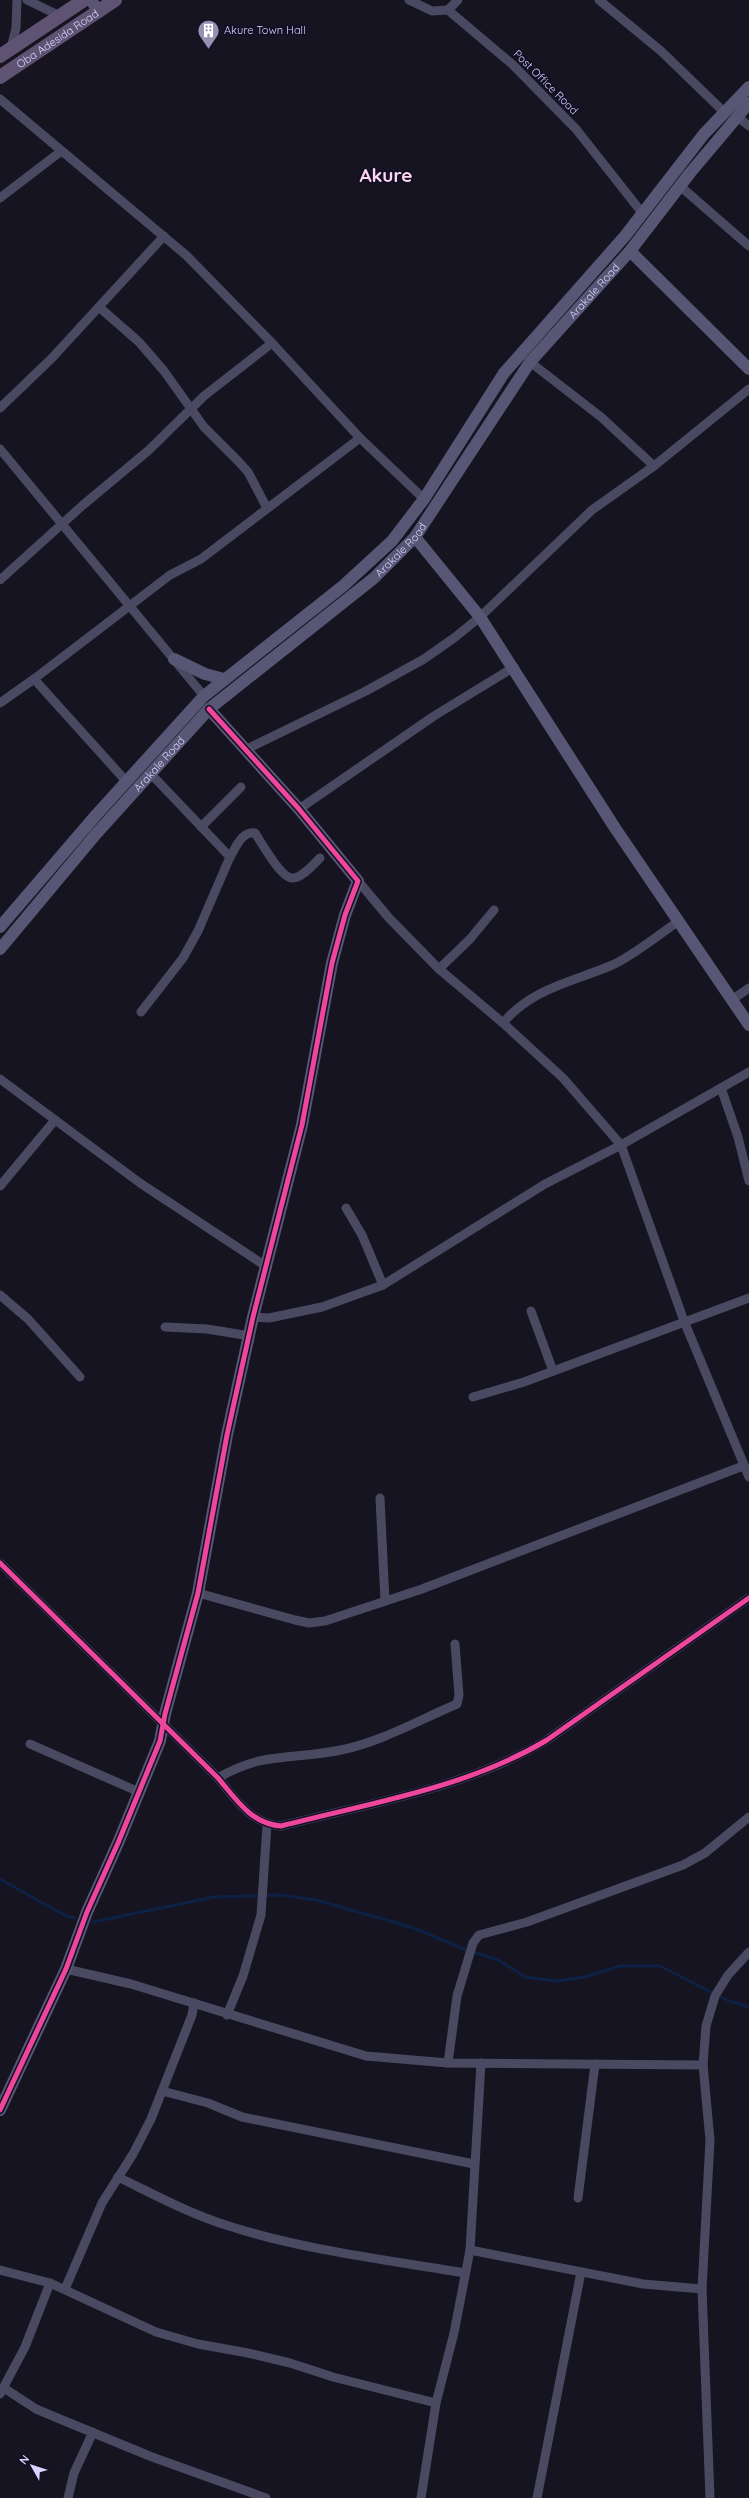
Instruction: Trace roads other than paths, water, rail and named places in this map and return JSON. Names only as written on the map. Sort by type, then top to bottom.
[{"type":"main road","points":[[61,15],[66,0]]},
{"type":"main road","points":[[5,52],[84,0]]},
{"type":"main road","name":"Oba Adesida Road","points":[[0,77],[103,3]]},
{"type":"main road","name":"Arakale Road","points":[[0,927],[38,881],[126,781],[204,696],[343,586],[392,541],[424,499],[504,373],[643,214],[724,112],[749,87]]},
{"type":"main road","name":"Arakale Road","points":[[0,948],[48,889],[150,773],[209,709],[374,578],[415,537],[530,362],[630,251],[680,186],[737,116],[749,104]]},
{"type":"main road","points":[[630,251],[749,369]]},
{"type":"main road","points":[[470,425],[483,433]]},
{"type":"main road","points":[[415,537],[480,617],[514,667],[615,828],[733,999],[749,1025]]},
{"type":"main road","points":[[312,610],[320,621]]},
{"type":"main road","points":[[174,659],[205,674],[224,679]]},
{"type":"main road","points":[[0,2110],[66,1969],[87,1912],[160,1742],[198,1594],[227,1435],[253,1317],[267,1267],[302,1125],[332,963],[345,915],[358,881],[299,809],[247,749],[209,709]]},
{"type":"main road","points":[[38,881],[48,889]]},
{"type":"street","points":[[5,52],[16,28],[17,0]]},
{"type":"street","points":[[28,0],[61,15]]},
{"type":"street","points":[[409,0],[432,11],[448,10],[458,0]]},
{"type":"street","points":[[599,0],[661,51],[724,112]]},
{"type":"street","name":"Post Office Road","points":[[448,10],[512,64],[576,129],[643,214]]},
{"type":"street","points":[[0,99],[60,152],[164,236],[272,343],[360,438],[424,499]]},
{"type":"street","points":[[737,116],[749,126]]},
{"type":"street","points":[[0,198],[60,152]]},
{"type":"street","points":[[680,186],[749,246]]},
{"type":"street","points":[[0,408],[52,358],[164,236]]},
{"type":"street","points":[[99,307],[138,342],[164,371],[204,427],[248,472],[267,508]]},
{"type":"street","points":[[0,580],[149,450],[191,409],[272,343]]},
{"type":"street","points":[[530,362],[600,417],[654,466]]},
{"type":"street","points":[[247,749],[366,691],[418,662],[454,638],[480,617],[592,510],[654,466],[749,389]]},
{"type":"street","points":[[0,703],[34,680],[170,575],[201,558],[360,438]]},
{"type":"street","points":[[0,449],[204,696]]},
{"type":"street","points":[[299,809],[434,716],[514,667]]},
{"type":"street","points":[[34,680],[126,781]]},
{"type":"street","points":[[150,773],[230,857]]},
{"type":"street","points":[[201,827],[241,788]]},
{"type":"street","points":[[141,1012],[182,958],[198,931],[230,857],[244,835],[249,832],[255,833],[284,875],[292,878],[298,877],[320,858]]},
{"type":"street","points":[[358,881],[389,918],[439,969],[503,1023],[563,1078],[621,1145],[684,1321],[743,1466],[749,1477]]},
{"type":"street","points":[[439,969],[470,939],[494,910]]},
{"type":"street","points":[[503,1023],[515,1009],[529,999],[575,978],[611,966],[679,921]]},
{"type":"street","points":[[733,999],[749,988]]},
{"type":"street","points":[[253,1317],[269,1318],[322,1307],[383,1285],[545,1184],[621,1145],[749,1072]]},
{"type":"street","points":[[0,1079],[140,1183],[267,1267]]},
{"type":"street","points":[[721,1088],[748,1171],[749,1181]]},
{"type":"street","points":[[0,1186],[54,1120]]},
{"type":"street","points":[[346,1208],[362,1235],[383,1285]]},
{"type":"street","points":[[0,1295],[28,1319],[80,1377]]},
{"type":"street","points":[[473,1397],[553,1371],[749,1298]]},
{"type":"street","points":[[531,1311],[553,1371]]},
{"type":"street","points":[[165,1327],[207,1329],[250,1336]]},
{"type":"street","points":[[198,1594],[309,1623],[325,1621],[385,1601],[743,1466]]},
{"type":"street","points":[[380,1498],[385,1601]]},
{"type":"street","points":[[0,1563],[218,1778],[251,1816],[267,1825],[281,1826],[435,1787],[484,1771],[520,1756],[547,1740],[749,1598]]},
{"type":"street","points":[[0,1577],[8,1570]]},
{"type":"street","points":[[218,1778],[234,1768],[257,1760],[347,1748],[380,1737],[457,1704],[459,1695],[455,1644]]},
{"type":"street","points":[[30,1744],[139,1792]]},
{"type":"street","points":[[448,2063],[457,1996],[473,1943],[482,1934],[527,1922],[684,1865],[705,1852],[749,1817]]},
{"type":"street","points":[[227,2015],[243,1976],[261,1915],[267,1825]]},
{"type":"street","points":[[710,2498],[702,2289],[710,2140],[703,2066],[706,2026],[715,1996],[728,1975],[749,1952]]},
{"type":"street","points":[[66,1969],[131,1984],[227,2015],[366,2056],[448,2063],[703,2066]]},
{"type":"street","points":[[65,2289],[102,2203],[133,2154],[162,2091],[192,2015],[194,2004]]},
{"type":"street","points":[[421,2498],[436,2403],[454,2332],[470,2250],[481,2063]]},
{"type":"street","points":[[578,2198],[595,2064]]},
{"type":"street","points":[[162,2091],[208,2103],[249,2118],[474,2164]]},
{"type":"street","points":[[118,2177],[185,2211],[230,2227],[362,2256],[465,2273]]},
{"type":"street","points":[[470,2250],[642,2284],[702,2289]]},
{"type":"street","points":[[0,2270],[50,2283],[156,2332],[198,2344],[248,2353],[290,2363],[333,2378],[436,2403]]},
{"type":"street","points":[[537,2498],[581,2272]]},
{"type":"street","points":[[50,2283],[28,2340],[2,2391],[36,2409],[152,2457],[266,2498]]},
{"type":"street","points":[[68,2498],[74,2473],[93,2432]]},
{"type":"waterway","points":[[0,1879],[66,1916],[75,1918]]},
{"type":"waterway","points":[[93,1922],[214,1897],[280,1895],[316,1900],[414,1928],[461,1948],[498,1960],[526,1977],[556,1981],[585,1977],[620,1966],[660,1966],[729,2001],[749,2007]]},
{"type":"place","name":"Akure Town Hall","points":[[208,50]]},
{"type":"district","name":"Akure","points":[[386,175]]}]
